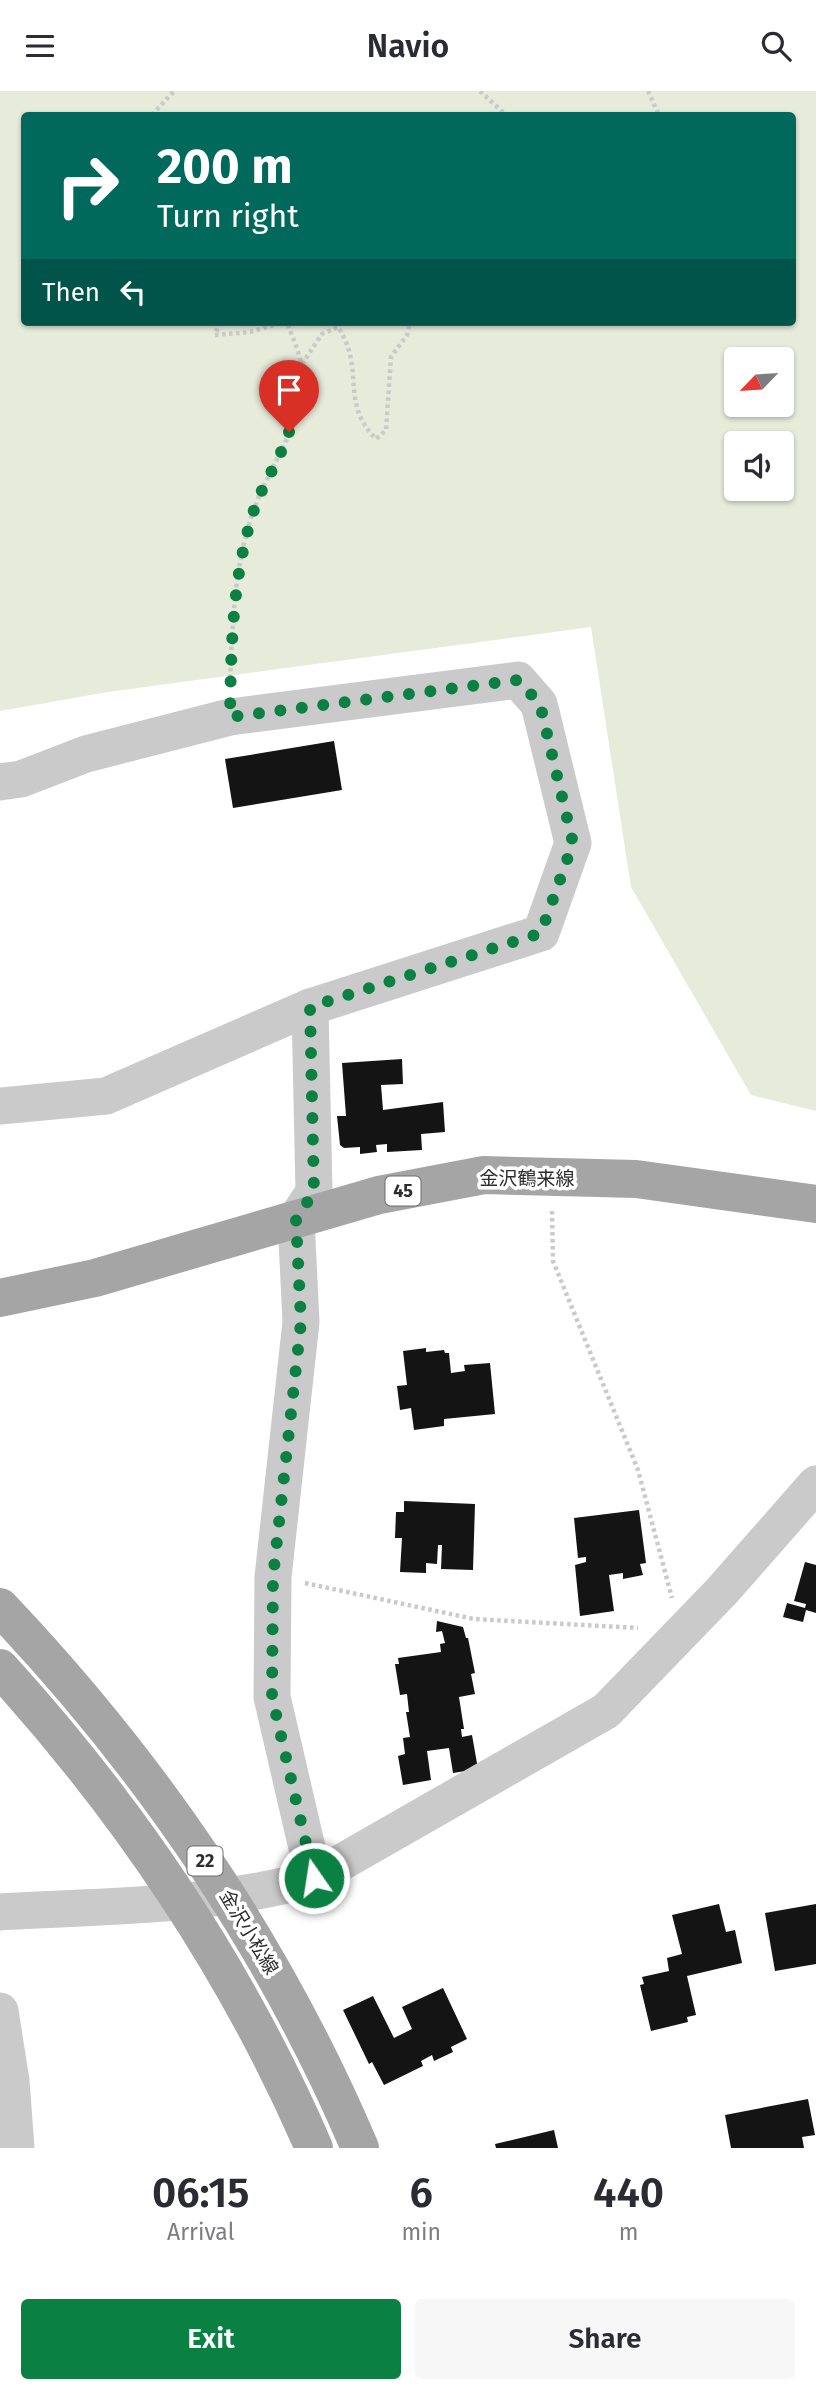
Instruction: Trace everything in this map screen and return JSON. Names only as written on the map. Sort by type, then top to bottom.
[{"type":"main road","name":"金沢鶴来線","points":[[0,1297],[95,1278],[379,1195],[484,1175],[636,1179],[816,1204]]},
{"type":"main road","name":"金沢小松線","points":[[0,1607],[70,1683],[131,1757],[184,1828],[228,1897],[293,2010],[360,2148]]},
{"type":"main road","name":"22","points":[[0,1668],[44,1717],[101,1789],[181,1902],[243,2003],[314,2148]]},
{"type":"street","points":[[0,782],[21,779],[86,754],[230,717],[518,680],[540,704],[573,843],[541,933],[310,1007],[106,1096],[0,1106]]},
{"type":"street","points":[[310,1007],[314,1192],[296,1219],[301,1322],[273,1577],[272,1697],[314,1878]]},
{"type":"street","points":[[0,1912],[228,1897],[268,1891],[314,1878],[606,1711],[816,1484]]},
{"type":"street","points":[[0,2011],[12,2081],[16,2148]]},
{"type":"path","points":[[155,112],[174,91]]},
{"type":"path","points":[[480,91],[503,112]]},
{"type":"path","points":[[648,91],[658,112]]},
{"type":"path","points":[[218,326],[215,335],[250,332],[272,326]]},
{"type":"path","points":[[230,717],[232,632],[241,566],[254,510],[282,453],[302,391],[302,365],[287,326]]},
{"type":"path","points":[[302,365],[322,334],[338,327],[349,344],[355,377],[355,408],[363,426],[376,439],[386,430],[391,357],[407,335],[409,326]]},
{"type":"path","points":[[273,1577],[474,1619],[681,1633],[638,1470],[553,1261],[551,1178]]},
{"type":"green space","points":[[0,91],[816,91],[816,1111],[751,1095],[631,887],[591,627],[108,692],[0,711]]},
{"type":"building","points":[[334,741],[342,790],[233,808],[225,759]]},
{"type":"building","points":[[402,1059],[403,1084],[381,1085],[383,1110],[443,1102],[445,1132],[421,1134],[422,1150],[387,1152],[387,1144],[376,1145],[377,1152],[360,1154],[360,1147],[344,1148],[340,1145],[337,1116],[346,1116],[342,1063]]},
{"type":"building","points":[[426,1348],[426,1352],[444,1350],[449,1353],[451,1373],[465,1371],[464,1365],[490,1363],[495,1414],[444,1419],[444,1426],[414,1430],[411,1408],[400,1410],[397,1386],[407,1385],[403,1351]]},
{"type":"building","points":[[404,1501],[475,1504],[473,1570],[441,1569],[442,1545],[438,1545],[437,1564],[426,1563],[426,1573],[400,1572],[402,1538],[395,1538],[396,1512],[404,1512]]},
{"type":"building","points":[[639,1510],[646,1563],[640,1564],[643,1575],[623,1579],[623,1573],[609,1575],[614,1611],[580,1616],[575,1565],[586,1562],[586,1557],[578,1558],[574,1518]]},
{"type":"building","points":[[805,1562],[816,1565],[816,1613],[806,1610],[803,1622],[783,1617],[787,1603],[805,1608],[806,1604],[794,1601]]},
{"type":"building","points":[[437,1621],[463,1627],[468,1638],[475,1673],[471,1674],[475,1694],[459,1697],[464,1729],[461,1729],[462,1737],[472,1735],[478,1769],[453,1773],[449,1748],[427,1751],[431,1780],[403,1785],[398,1756],[405,1754],[403,1738],[410,1737],[406,1712],[409,1712],[407,1694],[400,1695],[395,1664],[399,1664],[398,1658],[441,1652],[440,1644],[445,1643],[442,1631],[436,1632]]},
{"type":"building","points":[[719,1904],[726,1932],[735,1930],[742,1963],[687,1976],[696,2015],[687,2017],[688,2022],[651,2031],[640,1985],[644,1984],[642,1977],[669,1971],[667,1958],[682,1954],[672,1915]]},
{"type":"building","points":[[816,1904],[816,1964],[775,1971],[765,1913]]},
{"type":"building","points":[[443,1988],[467,2039],[451,2047],[453,2052],[434,2061],[432,2055],[421,2061],[423,2066],[384,2085],[372,2062],[369,2064],[343,2010],[373,1996],[394,2038],[412,2029],[402,2007]]},
{"type":"building","points":[[808,2099],[815,2135],[802,2137],[804,2148],[731,2148],[725,2115]]},
{"type":"building","points":[[554,2130],[558,2148],[496,2148],[495,2144]]},
{"type":"route","points":[[289,432],[282,453],[254,510],[241,566],[232,632],[230,717],[518,680],[540,704],[573,843],[541,933],[310,1007],[314,1192],[296,1219],[301,1322],[273,1577],[272,1697],[314,1878]]}]
